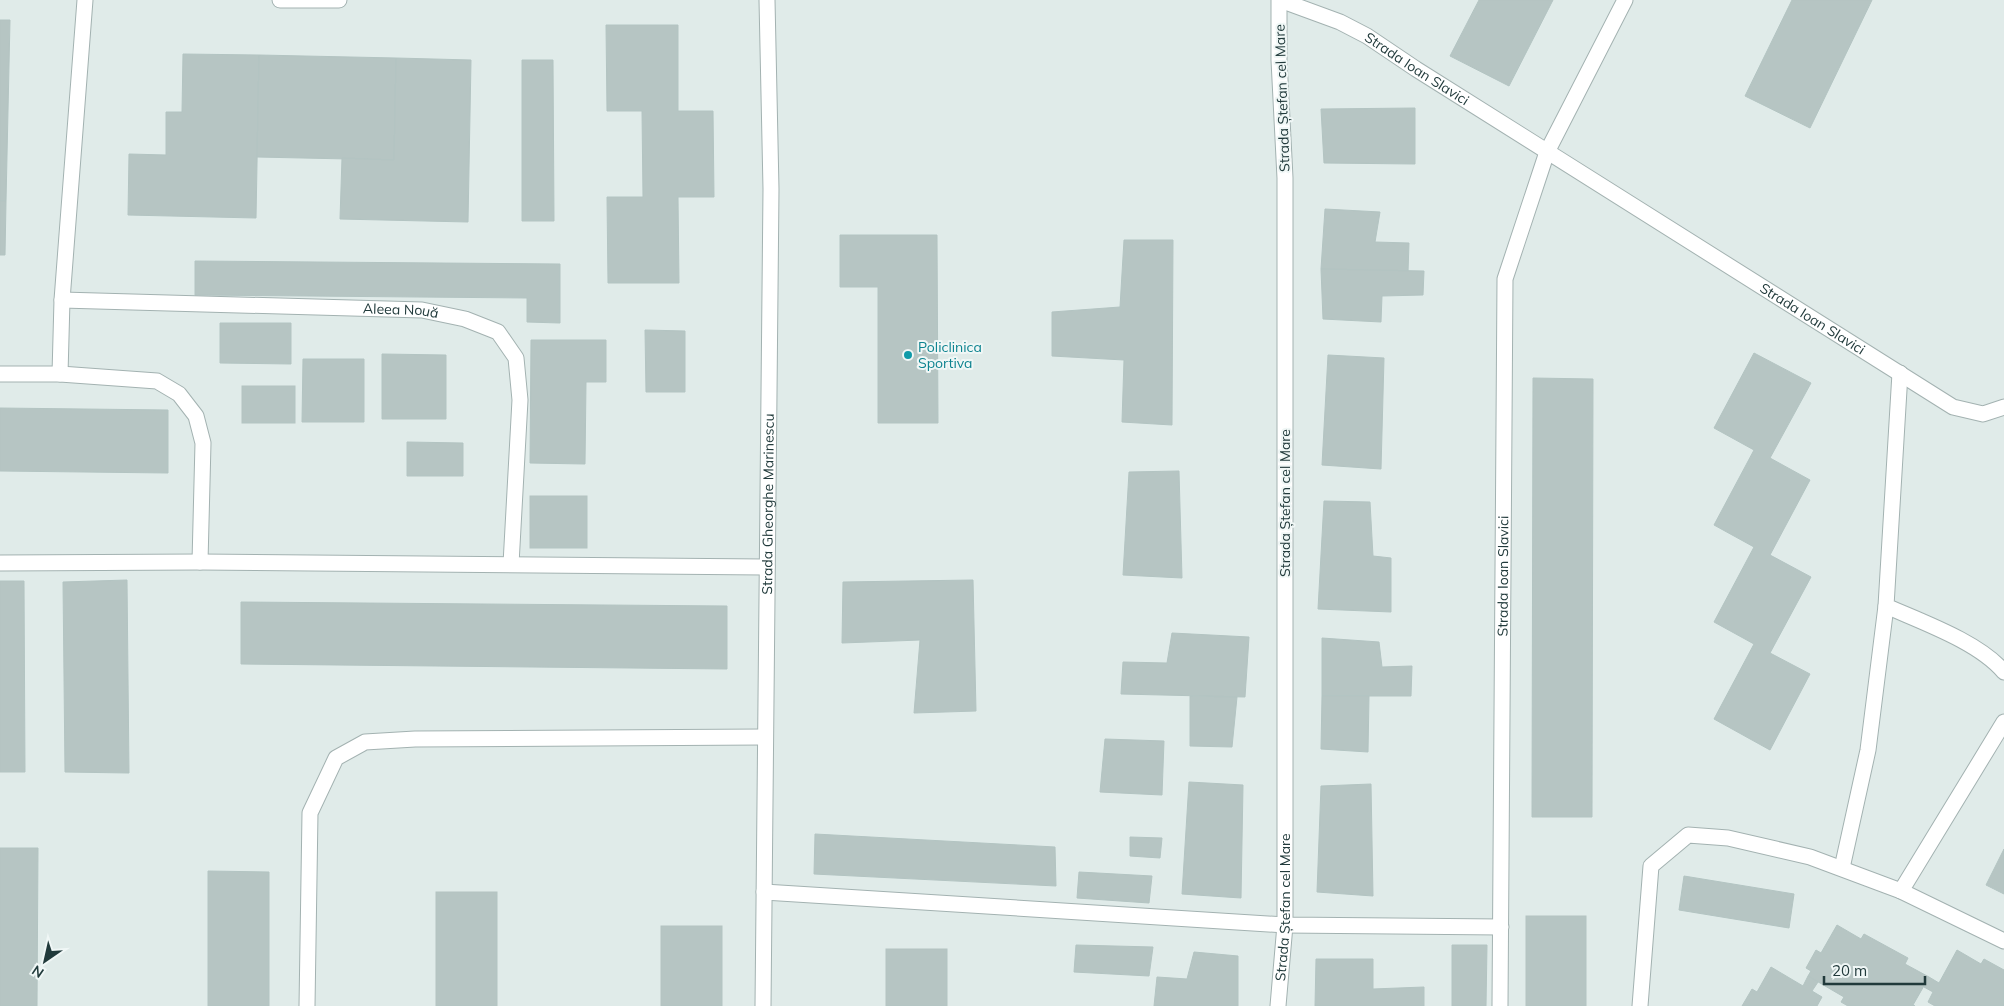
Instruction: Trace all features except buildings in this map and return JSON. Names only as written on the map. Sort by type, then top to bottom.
[{"type":"street","points":[[60,374],[62,300],[85,0]]},
{"type":"street","points":[[280,0],[339,0]]},
{"type":"street","name":"Strada Gheorghe Marinescu","points":[[763,1006],[771,189],[767,0]]},
{"type":"street","name":"Strada Ioan Slavici","points":[[1280,0],[1340,22],[1367,36],[1547,152],[1953,407],[1983,414],[2004,407]]},
{"type":"street","name":"Strada Ștefan cel Mare","points":[[1278,1006],[1285,924],[1285,178],[1279,60],[1280,0]]},
{"type":"street","name":"Strada Ioan Slavici","points":[[1500,1006],[1505,279],[1547,152],[1625,0]]},
{"type":"street","name":"Aleea Nouă","points":[[62,300],[422,310],[466,320],[498,332],[516,358],[520,400],[511,564]]},
{"type":"street","points":[[1842,868],[1868,750],[1886,606],[1900,373]]},
{"type":"street","points":[[0,374],[60,374],[157,381],[179,394],[196,416],[203,443],[200,562]]},
{"type":"street","points":[[0,563],[200,562],[766,567]]},
{"type":"street","points":[[1886,606],[1951,635],[1995,661],[2004,672]]},
{"type":"street","points":[[1901,891],[2004,722]]},
{"type":"street","points":[[307,1006],[310,814],[336,758],[365,742],[415,739],[765,737]]},
{"type":"street","points":[[1640,1006],[1651,866],[1688,835],[1728,838],[1810,857],[1901,891],[2004,941]]},
{"type":"street","points":[[764,892],[1285,924],[1501,927]]},
{"type":"place","name":"Policlinica Sportiva","points":[[908,355]]}]
